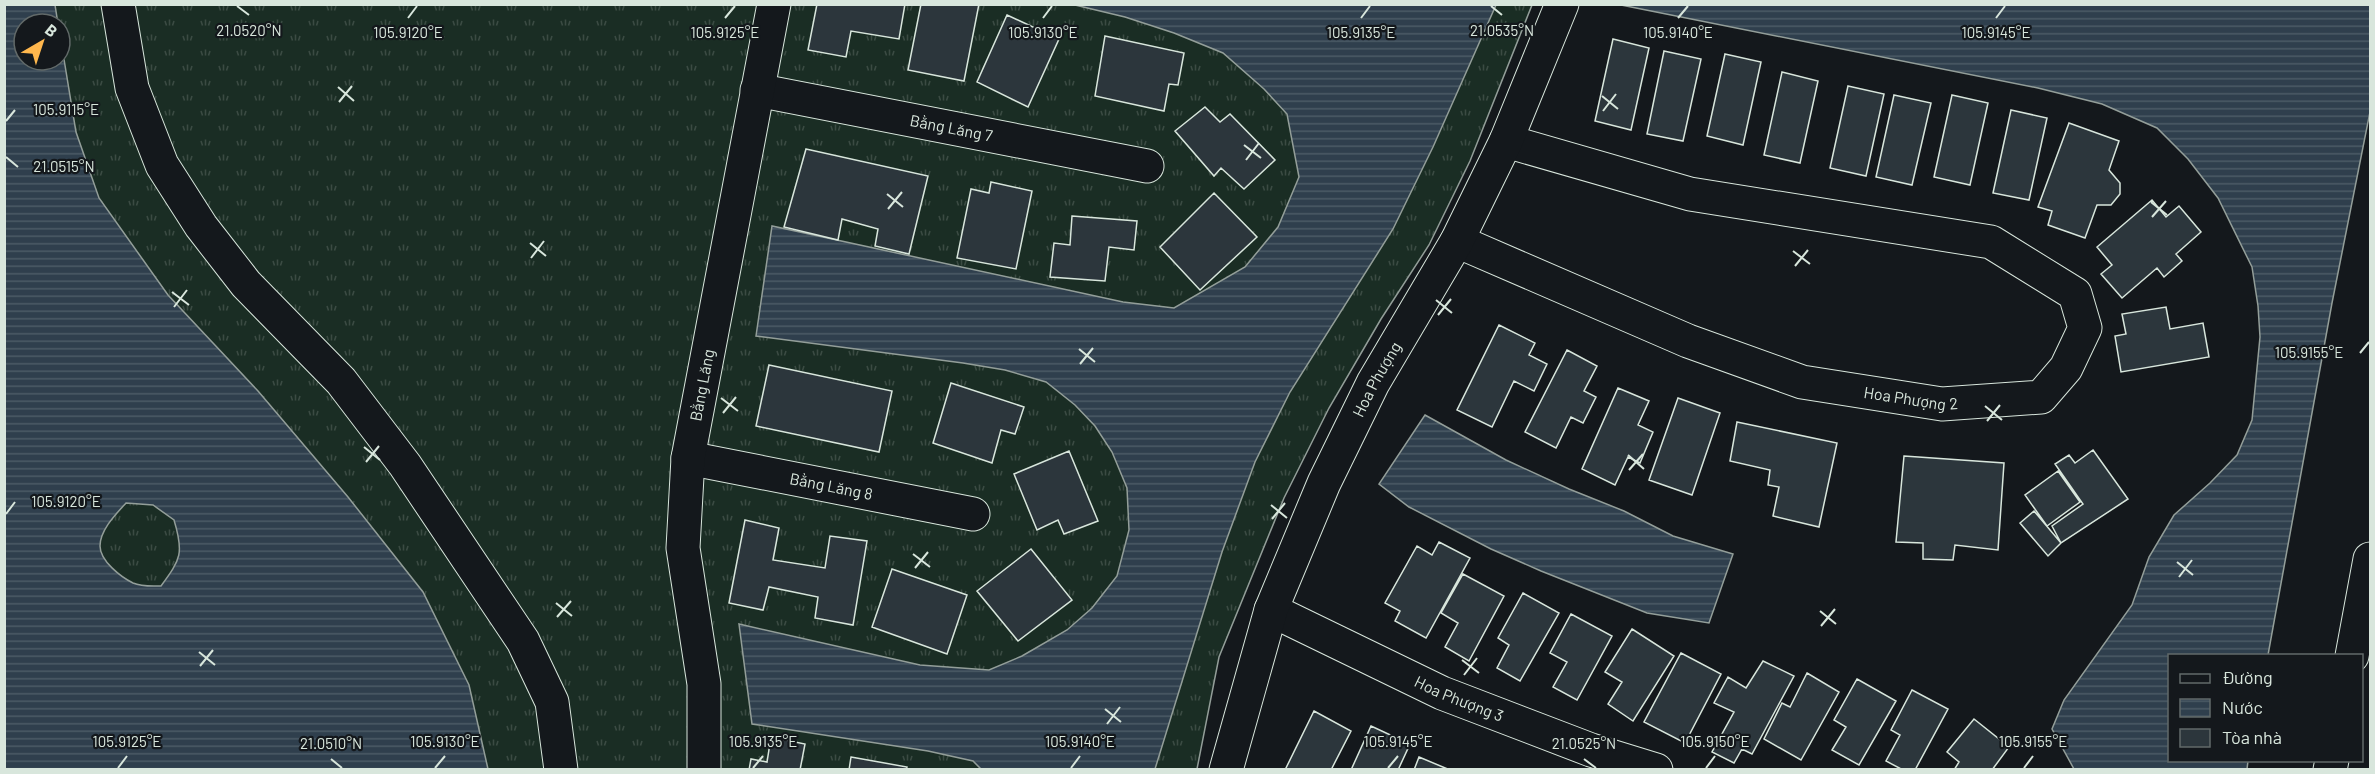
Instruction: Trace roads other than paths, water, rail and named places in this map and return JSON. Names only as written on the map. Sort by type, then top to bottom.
[{"type":"street","points":[[118,4],[132,88],[162,165],[201,226],[246,284],[340,381],[405,465],[524,641],[552,702],[561,770]]},
{"type":"street","name":"Bằng Lăng","points":[[705,770],[704,684],[683,548],[688,458],[774,4]]},
{"type":"street","name":"Hoa Phượng","points":[[1226,770],[1271,610],[1324,483],[1368,393],[1457,241],[1506,141],[1563,4]]},
{"type":"street","name":"Bằng Lăng 7","points":[[757,90],[1147,166]]},
{"type":"street","name":"Hoa Phượng 2","points":[[1457,241],[1688,341],[1802,382],[1942,404],[2041,397],[2066,368],[2085,328],[2075,294],[1991,242],[1690,194],[1506,141]]},
{"type":"street","name":"Bằng Lăng 8","points":[[688,458],[973,514]]},
{"type":"street","points":[[2352,654],[2370,559]]},
{"type":"street","name":"Hoa Phượng 3","points":[[1271,610],[1442,693],[1591,750],[1656,770]]},
{"type":"water","points":[[5,4],[55,5],[56,12],[12,12],[12,72],[66,72],[76,132],[99,198],[168,295],[258,391],[348,497],[423,592],[469,685],[488,769],[5,769]],"holes":[[[126,503],[153,505],[174,520],[179,540],[179,555],[173,569],[161,586],[133,583],[112,568],[103,557],[100,546],[103,534],[113,517]]]},
{"type":"water","points":[[1075,5],[1496,5],[1433,147],[1393,229],[1290,392],[1255,462],[1222,552],[1155,769],[981,769],[973,761],[928,751],[752,724],[739,624],[920,665],[989,670],[1022,656],[1067,630],[1092,608],[1117,576],[1129,530],[1127,488],[1112,452],[1095,426],[1075,405],[1046,382],[1005,370],[963,363],[756,336],[772,226],[1123,302],[1174,308],[1245,267],[1278,227],[1299,177],[1287,114],[1264,89],[1223,53],[1174,33],[1125,17]]},
{"type":"water","points":[[1621,5],[2370,5],[2370,112],[2332,303],[2268,654],[2168,654],[2168,762],[2248,762],[2247,769],[2074,769],[2052,729],[2064,700],[2132,605],[2149,557],[2174,515],[2237,455],[2252,420],[2260,337],[2252,267],[2218,198],[2188,159],[2157,128],[2102,104],[2038,88]]},
{"type":"water","points":[[1425,415],[1506,460],[1624,511],[1673,536],[1733,554],[1709,623],[1647,613],[1491,549],[1409,507],[1379,484]]}]
